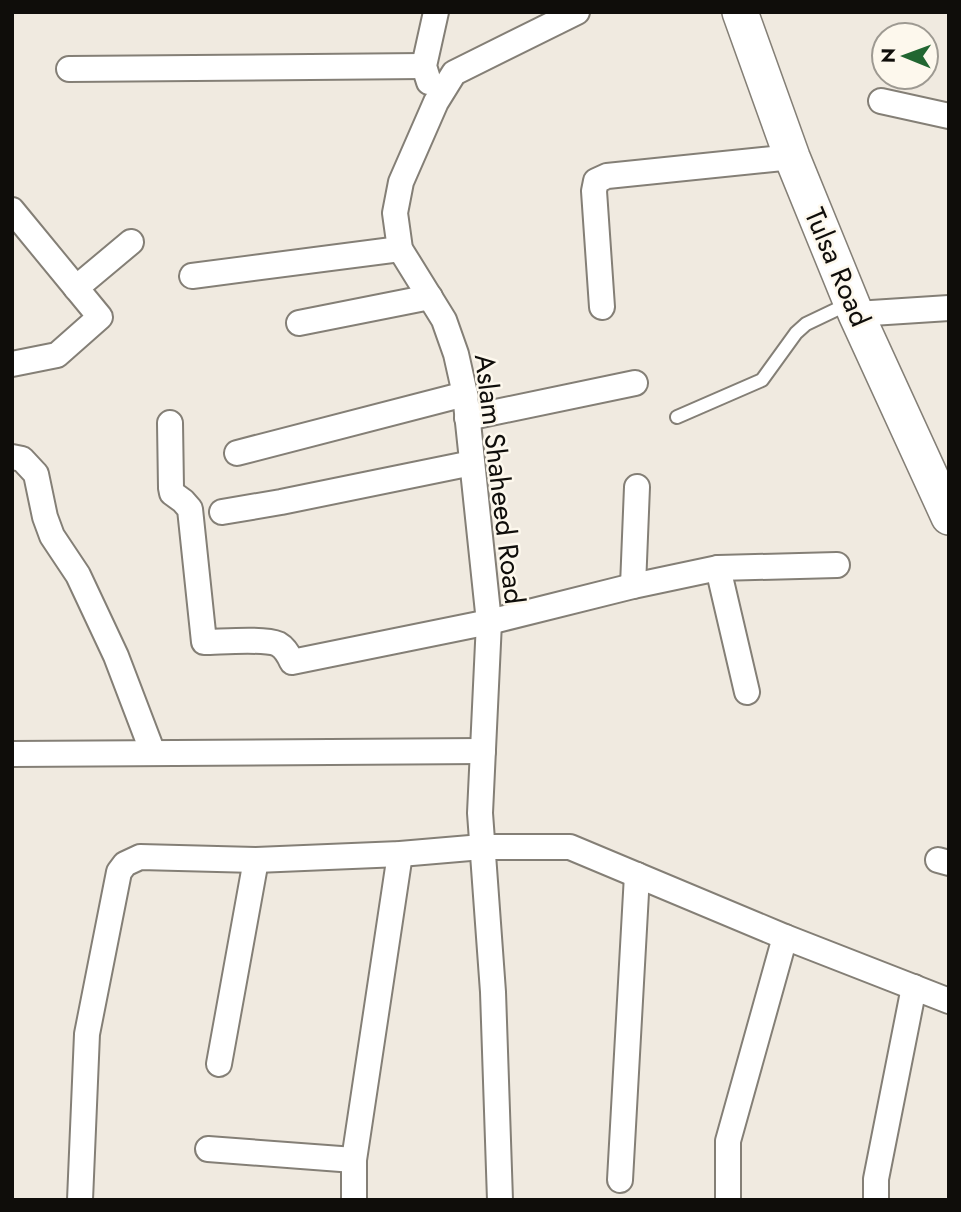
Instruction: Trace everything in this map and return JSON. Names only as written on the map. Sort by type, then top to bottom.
[{"type":"main road","name":"Tulsa Road","points":[[740,12],[792,157],[854,309],[949,517]]},
{"type":"street","points":[[436,12],[424,66],[436,102]]},
{"type":"street","name":"Aslam Shaheed Road","points":[[500,1200],[493,992],[480,813],[489,622],[466,406],[456,354],[444,320],[400,249],[395,213],[401,182],[436,102],[454,73],[577,12]]},
{"type":"street","points":[[69,69],[424,66]]},
{"type":"street","points":[[881,102],[949,116]]},
{"type":"street","points":[[602,307],[594,191],[596,181],[607,176],[792,157]]},
{"type":"street","points":[[12,211],[100,317],[57,355],[12,365]]},
{"type":"street","points":[[76,288],[131,242]]},
{"type":"street","points":[[192,276],[400,249]]},
{"type":"street","points":[[299,323],[430,297]]},
{"type":"street","points":[[854,309],[949,308]]},
{"type":"street","points":[[237,453],[466,406],[635,383]]},
{"type":"street","points":[[170,423],[171,488],[172,493],[190,509],[204,642],[278,644],[292,662],[489,622],[718,568],[837,565]]},
{"type":"street","points":[[12,457],[22,459],[36,474],[52,536],[78,575],[116,656],[153,753]]},
{"type":"street","points":[[222,512],[472,463]]},
{"type":"street","points":[[633,586],[637,487]]},
{"type":"street","points":[[718,568],[747,692]]},
{"type":"street","points":[[12,754],[482,751]]},
{"type":"street","points":[[80,1200],[87,1034],[119,872],[125,864],[140,857],[256,860],[400,854],[482,847],[570,847],[785,937],[949,1001]]},
{"type":"street","points":[[354,1200],[354,1160],[400,854]]},
{"type":"street","points":[[219,1064],[256,860]]},
{"type":"street","points":[[620,1180],[637,875]]},
{"type":"street","points":[[728,1200],[728,1141],[785,937]]},
{"type":"street","points":[[876,1200],[876,1179],[914,986]]},
{"type":"street","points":[[208,1149],[354,1160]]},
{"type":"lane","points":[[677,417],[762,380],[796,333],[806,324],[854,309]]}]
